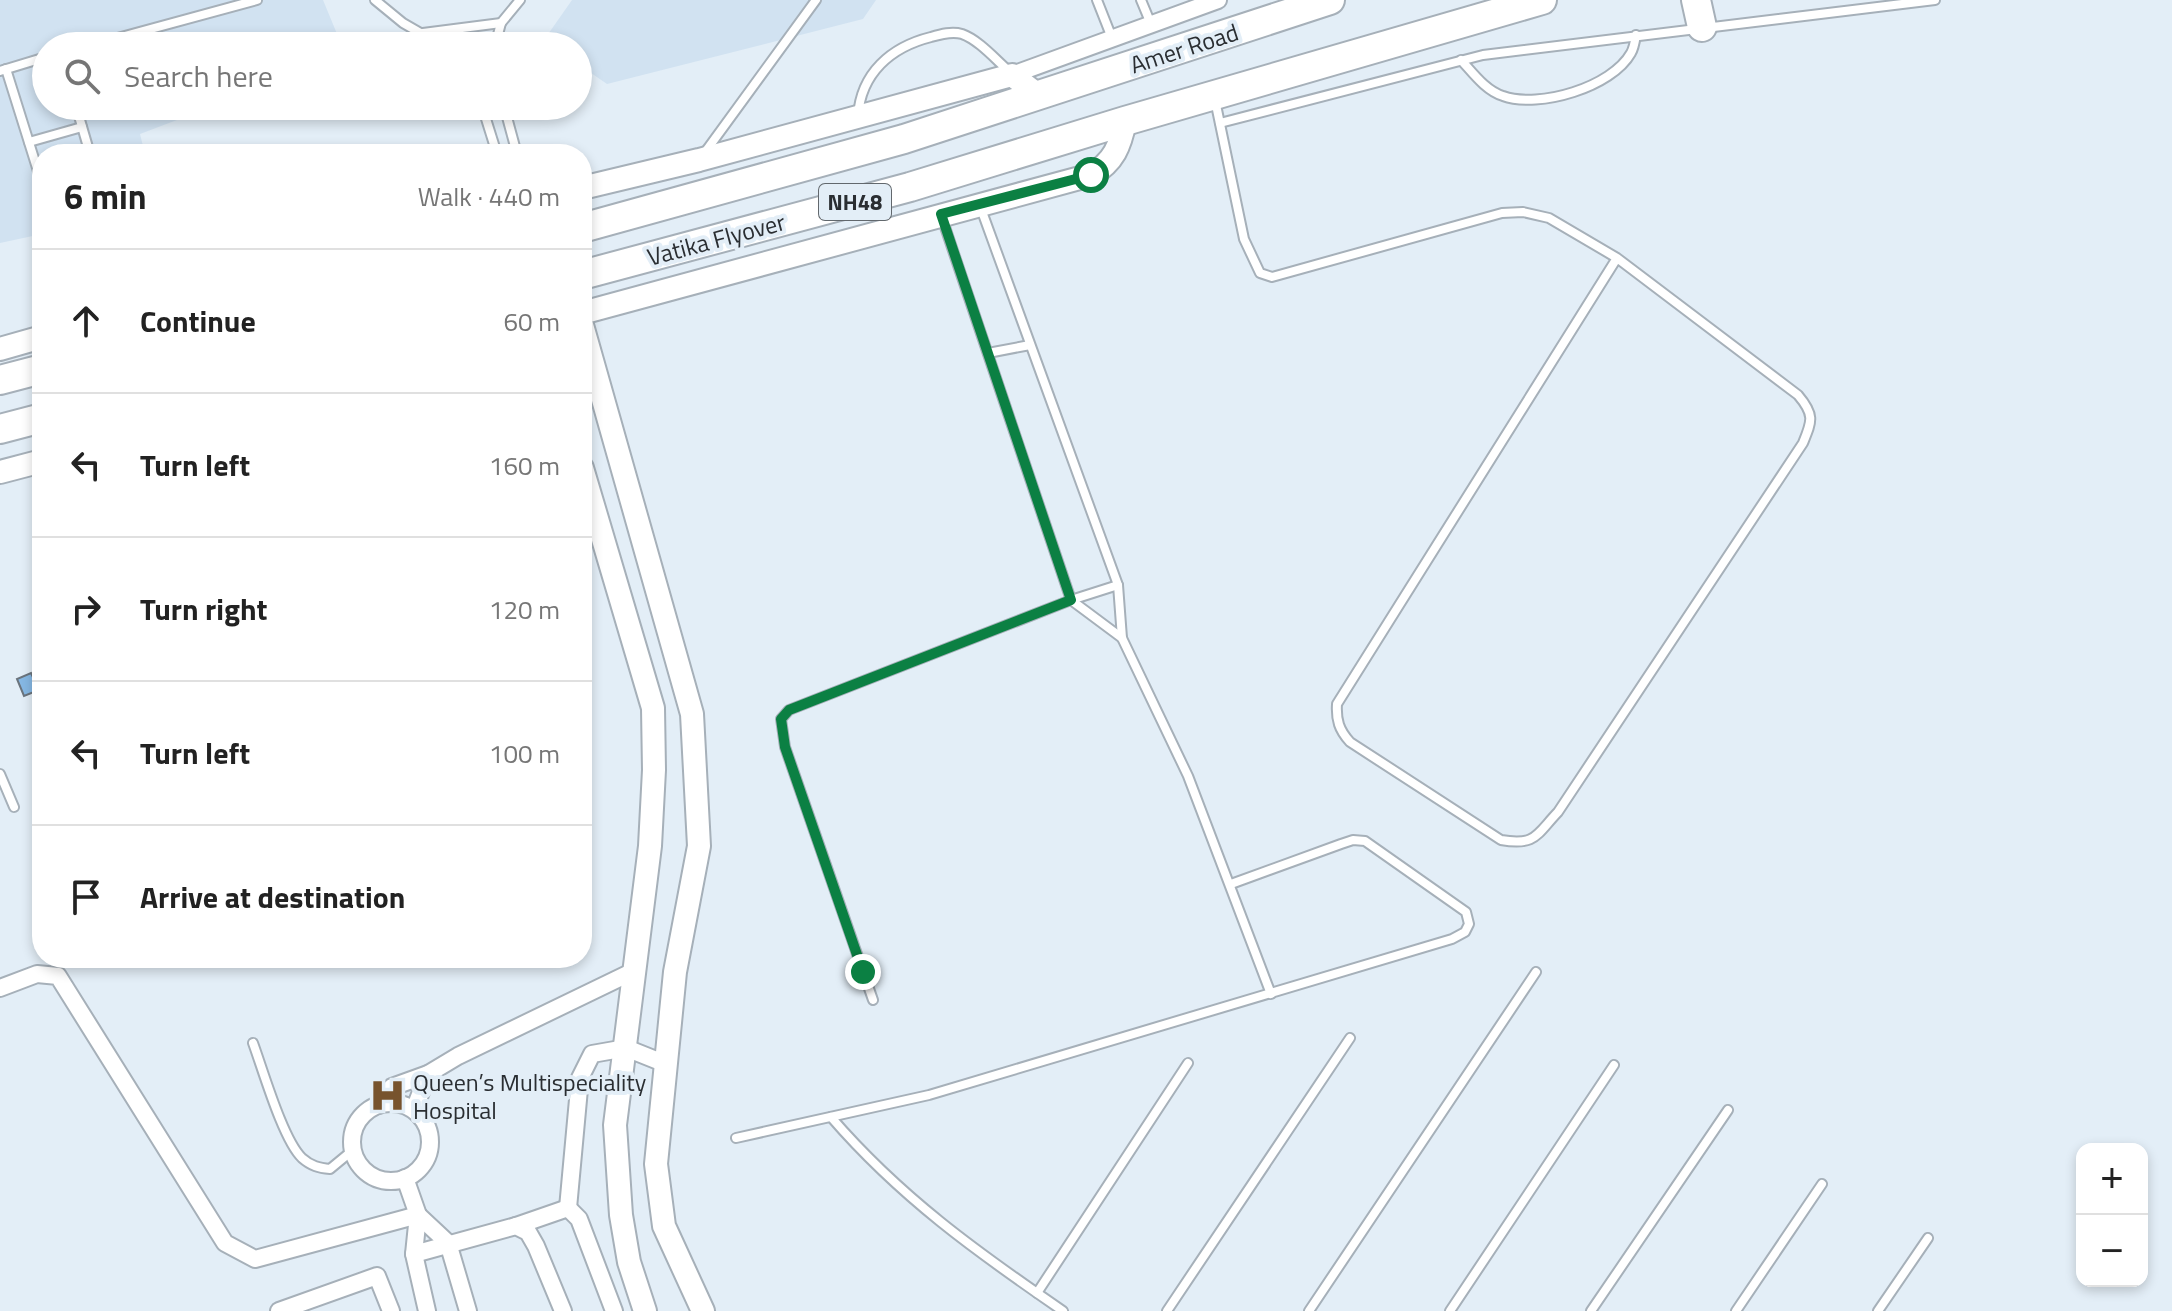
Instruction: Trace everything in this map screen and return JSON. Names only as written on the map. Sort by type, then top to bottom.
[{"type":"highway","name":"Amer Road","points":[[1038,95],[1330,0]]},
{"type":"highway","name":"NH48","points":[[1125,121],[1217,109],[1542,0]]},
{"type":"highway","name":"Vatika Flyover","points":[[592,225],[904,139],[1038,95]]},
{"type":"highway","name":"Vatika Flyover","points":[[592,272],[910,187],[1125,121]]},
{"type":"highway","points":[[0,380],[32,372]]},
{"type":"highway","points":[[0,429],[32,421]]},
{"type":"street","points":[[592,186],[699,160],[1012,75],[1151,24],[1189,6],[1218,0]]},
{"type":"street","points":[[1012,75],[1038,95]]},
{"type":"street","points":[[592,310],[1091,175],[1106,167],[1121,142],[1125,121]]},
{"type":"street","points":[[0,349],[32,340]]},
{"type":"street","points":[[592,360],[692,714],[699,846],[675,972],[656,1164],[664,1226],[703,1311]]},
{"type":"street","points":[[0,472],[32,464]]},
{"type":"street","points":[[592,502],[653,708],[651,831],[615,1125],[621,1215],[629,1262],[645,1311]]},
{"type":"street","points":[[378,1105],[392,1087],[428,1074],[471,1049],[636,970]]},
{"type":"street","points":[[0,988],[37,974],[58,976],[225,1243],[242,1254],[255,1259],[418,1215]]},
{"type":"street","points":[[568,1208],[580,1078],[592,1054],[626,1048],[666,1064]]},
{"type":"street","points":[[414,1110],[428,1074]]},
{"type":"street","points":[[396,1103],[414,1110],[426,1124],[430,1142],[426,1160],[405,1178],[377,1178],[362,1167],[353,1150],[357,1123],[369,1109],[378,1105],[396,1103]]},
{"type":"street","points":[[405,1178],[418,1215],[414,1254],[427,1311]]},
{"type":"street","points":[[414,1254],[568,1208]]},
{"type":"street","points":[[568,1208],[579,1219],[614,1311]]},
{"type":"street","points":[[418,1215],[448,1243],[468,1311]]},
{"type":"street","points":[[516,1226],[528,1232],[536,1246],[563,1311]]},
{"type":"street","points":[[279,1311],[377,1276],[391,1311]]},
{"type":"lane","points":[[139,32],[257,0]]},
{"type":"lane","points":[[375,0],[387,13],[420,32]]},
{"type":"lane","points":[[499,32],[501,23],[520,0]]},
{"type":"lane","points":[[699,160],[816,0]]},
{"type":"lane","points":[[1097,0],[1112,38]]},
{"type":"lane","points":[[1141,0],[1151,24]]},
{"type":"lane","points":[[1617,258],[1337,704],[1340,731],[1350,742],[1501,840],[1530,841],[1558,812],[1803,443],[1811,422],[1809,407],[1798,395],[1617,258],[1549,218],[1523,212],[1502,213],[1272,277],[1260,273],[1244,239],[1217,109],[1461,60],[1636,35],[1699,14],[1935,0]]},
{"type":"lane","points":[[430,32],[501,23]]},
{"type":"lane","points":[[858,117],[864,87],[876,67],[912,42],[945,33],[962,34],[982,47],[1012,75]]},
{"type":"lane","points":[[1461,60],[1500,96],[1530,100],[1548,98],[1586,89],[1602,78],[1631,53],[1636,35]]},
{"type":"lane","points":[[32,61],[3,70],[32,152]]},
{"type":"lane","points":[[80,120],[87,144]]},
{"type":"lane","points":[[486,120],[494,144]]},
{"type":"lane","points":[[508,120],[514,144]]},
{"type":"lane","points":[[29,142],[82,127]]},
{"type":"lane","points":[[979,204],[1118,585],[1122,638],[1188,776],[1271,994]]},
{"type":"lane","points":[[941,214],[1071,600],[1122,638]]},
{"type":"lane","points":[[988,353],[1030,345]]},
{"type":"lane","points":[[873,1000],[785,747],[781,719],[789,710],[1071,600],[1118,585]]},
{"type":"lane","points":[[0,774],[14,807]]},
{"type":"lane","points":[[736,1138],[929,1095],[1452,939],[1465,932],[1469,924],[1466,912],[1365,841],[1341,844],[1231,884]]},
{"type":"lane","points":[[1309,1311],[1536,972]]},
{"type":"lane","points":[[1167,1311],[1350,1038]]},
{"type":"lane","points":[[253,1043],[290,1140],[300,1156],[314,1167],[330,1169],[353,1150]]},
{"type":"lane","points":[[1037,1293],[1188,1063]]},
{"type":"lane","points":[[1450,1311],[1614,1065]]},
{"type":"lane","points":[[1591,1311],[1728,1110]]},
{"type":"lane","points":[[831,1117],[872,1161],[947,1229],[1063,1311]]},
{"type":"lane","points":[[1736,1311],[1822,1184]]},
{"type":"lane","points":[[1878,1311],[1928,1238]]},
{"type":"shaded area","points":[[0,0],[323,0],[336,32],[32,32],[32,120],[177,120],[140,134],[142,144],[32,144],[32,236],[0,243]]},
{"type":"shaded area","points":[[572,0],[876,0],[863,19],[607,84],[592,74],[592,32],[550,32]]},
{"type":"building","points":[[31,673],[32,693],[24,696],[17,679]]},
{"type":"place","name":"Queen’s Multispeciality Hospital","points":[[387,1096]]},
{"type":"route","points":[[863,972],[785,747],[781,719],[789,710],[1071,600],[941,214],[1091,175]]}]
